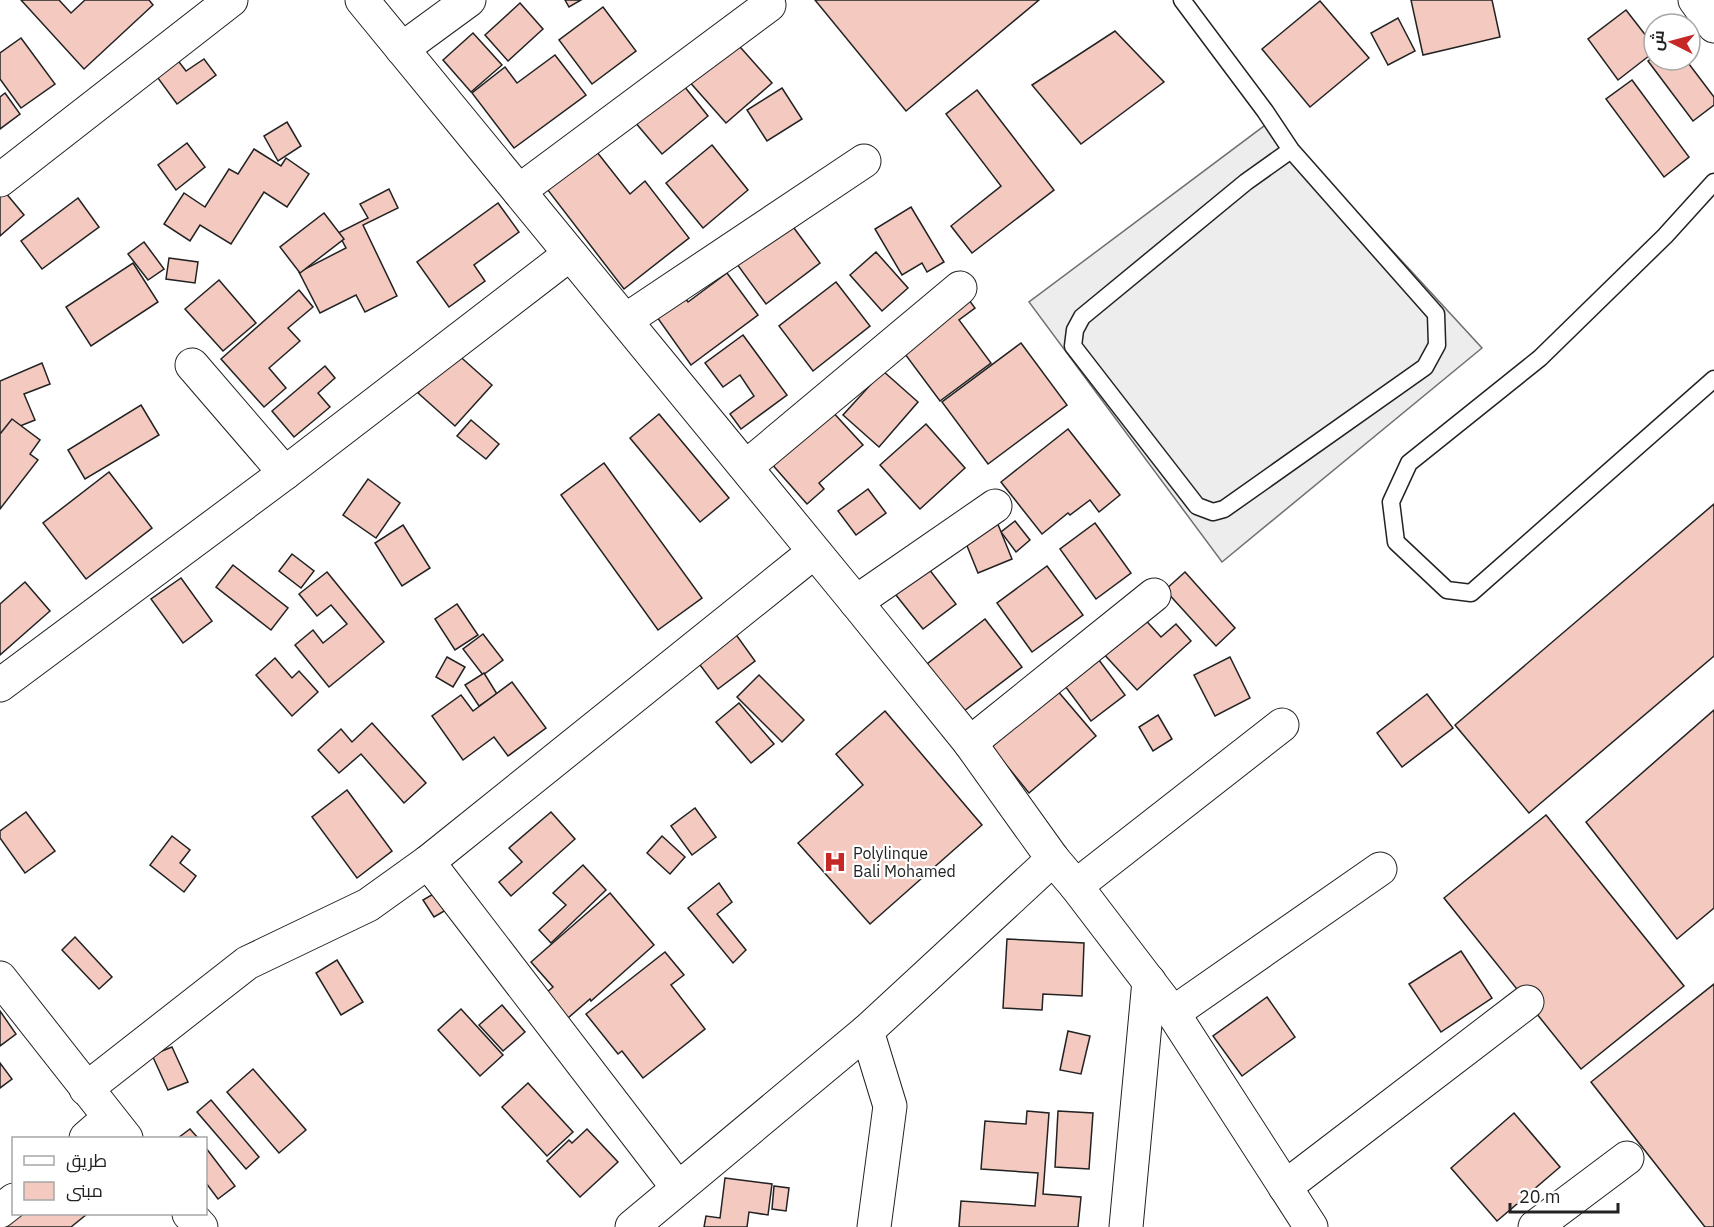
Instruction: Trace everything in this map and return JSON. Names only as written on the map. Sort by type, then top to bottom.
[{"type":"street","points":[[0,180],[231,0]]},
{"type":"street","points":[[362,0],[969,742],[1053,859],[1173,1013],[1311,1227]]},
{"type":"street","points":[[402,49],[469,0]]},
{"type":"street","points":[[1695,0],[1714,26]]},
{"type":"street","points":[[519,191],[769,5]]},
{"type":"street","points":[[626,320],[864,161]]},
{"type":"street","points":[[0,686],[285,473],[570,254]]},
{"type":"street","points":[[746,467],[960,288]]},
{"type":"street","points":[[192,365],[285,473]]},
{"type":"street","points":[[856,602],[995,506]]},
{"type":"street","points":[[86,1089],[247,963],[368,905],[428,862],[814,552]]},
{"type":"street","points":[[969,742],[1154,595]]},
{"type":"street","points":[[1076,886],[1282,725]]},
{"type":"street","points":[[632,1227],[867,1031],[1053,859]]},
{"type":"street","points":[[428,862],[678,1188]]},
{"type":"street","points":[[1173,1013],[1380,869]]},
{"type":"street","points":[[0,978],[86,1089],[107,1132]]},
{"type":"street","points":[[1126,1227],[1149,981]]},
{"type":"street","points":[[1286,1187],[1527,1002]]},
{"type":"street","points":[[867,1031],[890,1106],[874,1227]]},
{"type":"street","points":[[1535,1227],[1627,1158]]},
{"type":"street","points":[[0,1212],[12,1202]]},
{"type":"street","points":[[190,1215],[201,1227]]},
{"type":"lane","points":[[1182,0],[1265,111],[1291,150],[1436,314],[1437,345],[1425,367],[1224,509],[1213,512],[1197,506],[1073,346],[1075,330],[1082,317],[1246,182],[1291,150]]},
{"type":"lane","points":[[1714,182],[1665,236],[1540,358],[1409,463],[1391,502],[1396,542],[1447,590],[1471,593],[1714,379]]},
{"type":"shaded area","points":[[1272,120],[1482,348],[1222,562],[1029,302]]},
{"type":"building","points":[[21,0],[59,0],[71,13],[85,0],[149,0],[153,5],[84,69]]},
{"type":"building","points":[[565,0],[581,0],[569,7]]},
{"type":"building","points":[[815,0],[1039,0],[906,111]]},
{"type":"building","points":[[1411,0],[1492,0],[1500,37],[1423,55]]},
{"type":"building","points":[[1320,1],[1369,58],[1310,107],[1262,49]]},
{"type":"building","points":[[520,3],[543,29],[508,61],[485,35]]},
{"type":"building","points":[[603,7],[636,51],[592,84],[559,40]]},
{"type":"building","points":[[1626,10],[1642,31],[1642,61],[1618,80],[1588,39]]},
{"type":"building","points":[[1398,18],[1415,51],[1388,65],[1371,33]]},
{"type":"building","points":[[1115,31],[1164,82],[1081,144],[1032,85]]},
{"type":"building","points":[[473,33],[502,65],[471,92],[443,60]]},
{"type":"building","points":[[21,38],[55,84],[21,108],[0,79],[0,53]]},
{"type":"building","points":[[733,39],[772,83],[726,123],[687,79]]},
{"type":"building","points":[[555,55],[586,95],[514,148],[472,93],[505,67],[517,83]]},
{"type":"building","points":[[176,58],[186,71],[204,59],[216,75],[177,104],[155,74]]},
{"type":"building","points":[[1656,72],[1695,72],[1714,97],[1714,105],[1693,121]]},
{"type":"building","points":[[676,76],[708,116],[662,154],[629,115]]},
{"type":"building","points":[[1632,80],[1689,157],[1664,177],[1606,99]]},
{"type":"building","points":[[782,88],[802,119],[767,141],[747,110]]},
{"type":"building","points":[[977,90],[1054,190],[972,253],[951,226],[1001,186],[946,114]]},
{"type":"building","points":[[5,93],[20,114],[0,129],[0,97]]},
{"type":"building","points":[[287,122],[301,146],[278,161],[264,136]]},
{"type":"building","points":[[187,143],[205,167],[176,190],[158,165]]},
{"type":"building","points":[[712,145],[748,190],[703,228],[666,183]]},
{"type":"building","points":[[593,147],[630,194],[645,181],[689,238],[624,289],[544,185]]},
{"type":"building","points":[[254,149],[281,166],[286,158],[309,174],[287,207],[264,192],[231,244],[200,225],[190,241],[164,224],[184,193],[205,207],[229,169],[238,174]]},
{"type":"building","points":[[389,189],[398,208],[363,225],[397,296],[365,312],[356,295],[320,313],[299,272],[346,248],[338,233],[368,218],[360,204]]},
{"type":"building","points":[[5,192],[24,215],[0,236],[0,197]]},
{"type":"building","points":[[78,198],[99,227],[42,269],[21,241]]},
{"type":"building","points":[[498,203],[519,232],[474,265],[485,281],[449,307],[417,262]]},
{"type":"building","points":[[911,207],[944,262],[927,272],[922,263],[902,275],[875,229]]},
{"type":"building","points":[[324,213],[344,239],[300,273],[280,247]]},
{"type":"building","points":[[788,220],[820,263],[766,304],[734,260]]},
{"type":"building","points":[[144,242],[164,269],[148,280],[128,254]]},
{"type":"building","points":[[876,252],[908,288],[882,311],[850,275]]},
{"type":"building","points":[[169,258],[198,262],[195,283],[166,279]]},
{"type":"building","points":[[133,263],[158,302],[91,346],[66,307]]},
{"type":"building","points":[[727,273],[758,315],[691,365],[652,310],[679,290],[688,302]]},
{"type":"building","points":[[219,280],[256,323],[223,351],[185,309]]},
{"type":"building","points":[[836,282],[870,326],[813,371],[779,326]]},
{"type":"building","points":[[299,290],[313,307],[288,328],[300,341],[269,368],[286,388],[264,407],[221,359]]},
{"type":"building","points":[[966,296],[975,308],[959,320],[991,363],[940,401],[899,346]]},
{"type":"building","points":[[743,335],[787,395],[741,429],[730,414],[754,396],[740,375],[723,387],[705,363]]},
{"type":"building","points":[[1021,343],[1067,405],[988,464],[942,402]]},
{"type":"building","points":[[455,352],[492,385],[455,426],[418,393]]},
{"type":"building","points":[[42,363],[50,384],[24,394],[35,420],[0,434],[0,381]]},
{"type":"building","points":[[325,366],[335,378],[318,393],[330,407],[294,437],[272,411]]},
{"type":"building","points":[[883,371],[918,402],[879,447],[843,415]]},
{"type":"building","points":[[141,405],[159,435],[85,479],[68,450]]},
{"type":"building","points":[[830,409],[863,445],[819,483],[824,489],[807,504],[770,462]]},
{"type":"building","points":[[659,414],[729,498],[700,522],[630,438]]},
{"type":"building","points":[[12,419],[40,440],[30,454],[38,460],[0,509],[0,434]]},
{"type":"building","points":[[471,420],[499,444],[486,459],[457,436]]},
{"type":"building","points":[[926,424],[965,468],[920,509],[880,465]]},
{"type":"building","points":[[1068,429],[1120,495],[1099,512],[1090,500],[1070,515],[1068,513],[1042,534],[1001,482]]},
{"type":"building","points":[[604,463],[702,598],[658,630],[561,495]]},
{"type":"building","points":[[109,472],[152,528],[86,579],[43,523]]},
{"type":"building","points":[[368,479],[400,503],[376,538],[343,515]]},
{"type":"building","points":[[868,489],[886,513],[856,535],[838,511]]},
{"type":"building","points":[[1714,504],[1714,656],[1529,813],[1455,725]]},
{"type":"building","points":[[1015,521],[1030,540],[1016,552],[1001,532]]},
{"type":"building","points":[[997,522],[1012,559],[978,573],[963,536]]},
{"type":"building","points":[[1095,523],[1131,573],[1096,599],[1060,549]]},
{"type":"building","points":[[403,525],[430,568],[402,586],[375,543]]},
{"type":"building","points":[[292,554],[314,571],[301,588],[279,571]]},
{"type":"building","points":[[925,564],[956,604],[923,629],[892,590]]},
{"type":"building","points":[[233,565],[288,608],[271,630],[216,587]]},
{"type":"building","points":[[1047,566],[1083,615],[1032,652],[997,603]]},
{"type":"building","points":[[327,572],[384,642],[329,687],[295,645],[313,630],[323,643],[347,624],[331,605],[317,616],[299,594]]},
{"type":"building","points":[[1185,572],[1235,628],[1216,646],[1165,590]]},
{"type":"building","points":[[181,578],[212,621],[183,643],[151,599]]},
{"type":"building","points":[[25,582],[50,611],[0,655],[0,604]]},
{"type":"building","points":[[457,604],[478,635],[455,650],[435,619]]},
{"type":"building","points":[[1140,614],[1161,637],[1176,624],[1191,641],[1137,690],[1101,651]]},
{"type":"building","points":[[985,619],[1022,667],[964,711],[927,664]]},
{"type":"building","points":[[732,629],[755,661],[718,689],[694,657]]},
{"type":"building","points":[[483,634],[503,660],[483,675],[463,649]]},
{"type":"building","points":[[1096,656],[1125,695],[1091,721],[1062,682]]},
{"type":"building","points":[[447,657],[465,667],[453,687],[436,677]]},
{"type":"building","points":[[1230,657],[1250,698],[1215,716],[1194,675]]},
{"type":"building","points":[[275,658],[292,678],[299,671],[318,692],[292,716],[256,675]]},
{"type":"building","points":[[484,673],[497,694],[479,706],[465,685]]},
{"type":"building","points":[[759,675],[804,720],[782,742],[737,697]]},
{"type":"building","points":[[512,682],[546,728],[508,756],[494,737],[463,760],[432,716],[461,695],[473,711]]},
{"type":"building","points":[[1056,689],[1096,736],[1029,793],[990,745]]},
{"type":"building","points":[[1427,694],[1453,728],[1402,767],[1377,733]]},
{"type":"building","points":[[739,703],[774,744],[751,763],[716,722]]},
{"type":"building","points":[[1714,710],[1714,908],[1677,939],[1586,822]]},
{"type":"building","points":[[885,711],[982,825],[870,924],[798,843],[863,785],[836,754]]},
{"type":"building","points":[[1158,715],[1172,739],[1153,751],[1139,727]]},
{"type":"building","points":[[372,723],[426,783],[404,803],[361,754],[339,773],[318,750],[341,729],[352,742]]},
{"type":"building","points":[[347,790],[392,851],[357,878],[312,817]]},
{"type":"building","points":[[695,808],[716,837],[692,855],[671,826]]},
{"type":"building","points":[[26,812],[55,851],[25,873],[0,838],[0,831]]},
{"type":"building","points":[[551,812],[575,839],[511,896],[499,882],[522,862],[509,848]]},
{"type":"building","points":[[1546,815],[1684,986],[1581,1069],[1444,898]]},
{"type":"building","points":[[172,836],[190,850],[180,863],[196,876],[184,892],[150,865]]},
{"type":"building","points":[[662,836],[685,857],[670,874],[647,853]]},
{"type":"building","points":[[583,865],[606,890],[551,943],[539,930],[566,905],[553,893]]},
{"type":"building","points":[[719,883],[732,902],[717,914],[746,950],[733,963],[688,908]]},
{"type":"building","points":[[435,893],[446,910],[434,917],[423,900]]},
{"type":"building","points":[[610,893],[654,945],[591,1001],[590,999],[561,1024],[539,999],[553,987],[531,962]]},
{"type":"building","points":[[75,937],[112,977],[99,989],[62,950]]},
{"type":"building","points":[[1007,939],[1084,943],[1082,996],[1043,994],[1042,1010],[1003,1008]]},
{"type":"building","points":[[1461,951],[1492,998],[1441,1032],[1409,984]]},
{"type":"building","points":[[665,952],[684,975],[671,985],[705,1029],[643,1078],[622,1051],[618,1054],[586,1014]]},
{"type":"building","points":[[337,960],[363,1002],[341,1015],[316,973]]},
{"type":"building","points":[[1714,984],[1714,1227],[1705,1227],[1591,1082]]},
{"type":"building","points":[[1267,997],[1295,1037],[1242,1076],[1213,1036]]},
{"type":"building","points":[[502,1005],[525,1032],[503,1051],[479,1025]]},
{"type":"building","points":[[461,1009],[503,1055],[480,1076],[438,1030]]},
{"type":"building","points":[[0,1011],[16,1034],[0,1046]]},
{"type":"building","points":[[1068,1031],[1090,1036],[1081,1074],[1060,1070]]},
{"type":"building","points":[[172,1047],[188,1082],[168,1090],[152,1055]]},
{"type":"building","points":[[0,1063],[12,1079],[0,1088]]},
{"type":"building","points":[[253,1069],[306,1130],[279,1153],[227,1092]]},
{"type":"building","points":[[528,1083],[573,1132],[547,1156],[502,1107]]},
{"type":"building","points":[[211,1100],[259,1157],[246,1169],[197,1112]]},
{"type":"building","points":[[1027,1111],[1049,1113],[1043,1194],[1081,1197],[1078,1227],[959,1227],[961,1201],[1035,1206],[1038,1173],[981,1169],[985,1121],[1026,1124]]},
{"type":"building","points":[[1058,1111],[1093,1113],[1089,1169],[1055,1167]]},
{"type":"building","points":[[1514,1113],[1560,1167],[1497,1221],[1451,1168]]},
{"type":"building","points":[[190,1129],[197,1137],[179,1137]]},
{"type":"building","points":[[587,1129],[618,1162],[580,1197],[547,1161],[569,1140],[572,1143]]},
{"type":"building","points":[[207,1149],[235,1186],[218,1199],[207,1184]]},
{"type":"building","points":[[725,1178],[772,1184],[768,1215],[749,1212],[747,1227],[704,1227],[706,1216],[720,1218]]},
{"type":"building","points":[[774,1186],[789,1188],[786,1211],[772,1209]]},
{"type":"building","points":[[13,1215],[86,1215],[71,1227],[0,1227]]},
{"type":"place","name":"Polylinque Bali Mohamed","points":[[835,862]]}]
